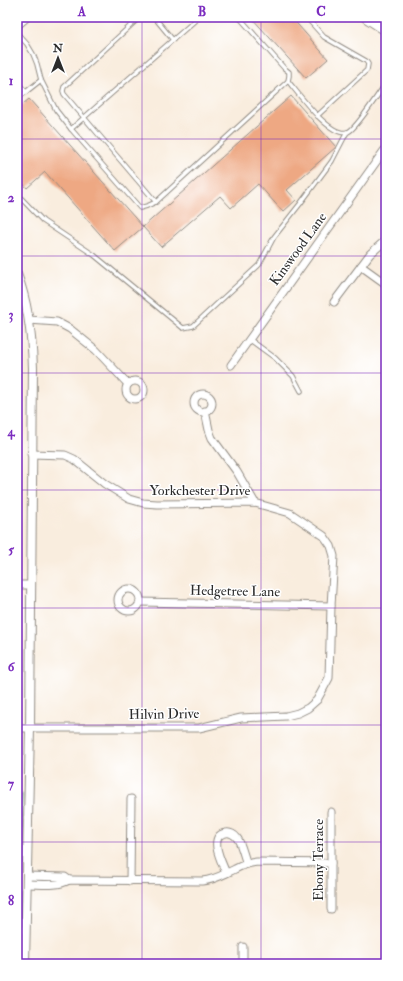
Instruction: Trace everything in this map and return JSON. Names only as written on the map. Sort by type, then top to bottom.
[{"type":"main road","points":[[17,23],[24,17]]},
{"type":"main road","points":[[366,17],[386,30]]},
{"type":"street","name":"Kinswood Lane","points":[[231,365],[386,148]]},
{"type":"street","points":[[334,302],[370,254],[386,240]]},
{"type":"street","points":[[361,266],[386,284]]},
{"type":"street","points":[[17,274],[29,320],[32,353],[30,728],[25,964]]},
{"type":"street","points":[[29,320],[57,322],[70,329],[96,350],[128,384]]},
{"type":"street","points":[[205,411],[212,438],[237,472],[255,503]]},
{"type":"street","name":"Yorkchester Drive","points":[[31,454],[65,455],[74,459],[105,484],[129,499],[143,503],[255,503],[290,513],[324,536],[331,546],[334,556],[329,678],[316,700]]},
{"type":"street","points":[[17,585],[30,585]]},
{"type":"street","name":"Hedgetree Lane","points":[[140,602],[331,606]]},
{"type":"street","name":"Hilvin Drive","points":[[17,728],[199,728],[241,718],[286,716],[298,713],[308,708],[316,700]]},
{"type":"street","points":[[130,881],[131,799]]},
{"type":"street","name":"Ebony Terrace","points":[[331,812],[331,908]]},
{"type":"street","points":[[226,873],[217,848],[218,838],[222,834],[230,833],[238,838],[247,864]]},
{"type":"street","points":[[27,880],[51,884],[64,883],[69,880],[202,881],[218,878],[247,864],[265,862],[331,862]]},
{"type":"street","points":[[243,947],[243,964]]},
{"type":"lane","points":[[140,17],[64,87],[63,91],[84,118],[156,202]]},
{"type":"lane","points":[[154,17],[173,40]]},
{"type":"lane","points":[[71,129],[199,17]]},
{"type":"lane","points":[[17,33],[27,44],[33,54],[41,80],[56,110],[140,208],[156,202],[288,81],[289,72],[239,17]]},
{"type":"lane","points":[[306,17],[324,37],[366,61],[368,66],[368,70],[317,116]]},
{"type":"lane","points":[[17,99],[41,80]]},
{"type":"lane","points":[[288,81],[326,125],[340,132],[347,132]]},
{"type":"lane","points":[[17,82],[26,92]]},
{"type":"lane","points":[[17,194],[43,221],[94,255],[183,328],[193,326],[259,265],[274,237],[332,161],[347,132],[357,124],[386,83]]},
{"type":"lane","points":[[250,339],[276,358],[293,376],[301,391]]},
{"type":"green space","points":[[23,794],[21,964],[17,964],[17,796]]},
{"type":"building","points":[[251,17],[291,17],[328,59],[306,78]]},
{"type":"building","points":[[291,96],[336,147],[287,190],[296,200],[283,212],[258,184],[231,208],[220,196],[161,247],[143,227]]},
{"type":"building","points":[[29,99],[143,227],[115,251],[45,172],[27,188],[17,177],[17,109]]}]
